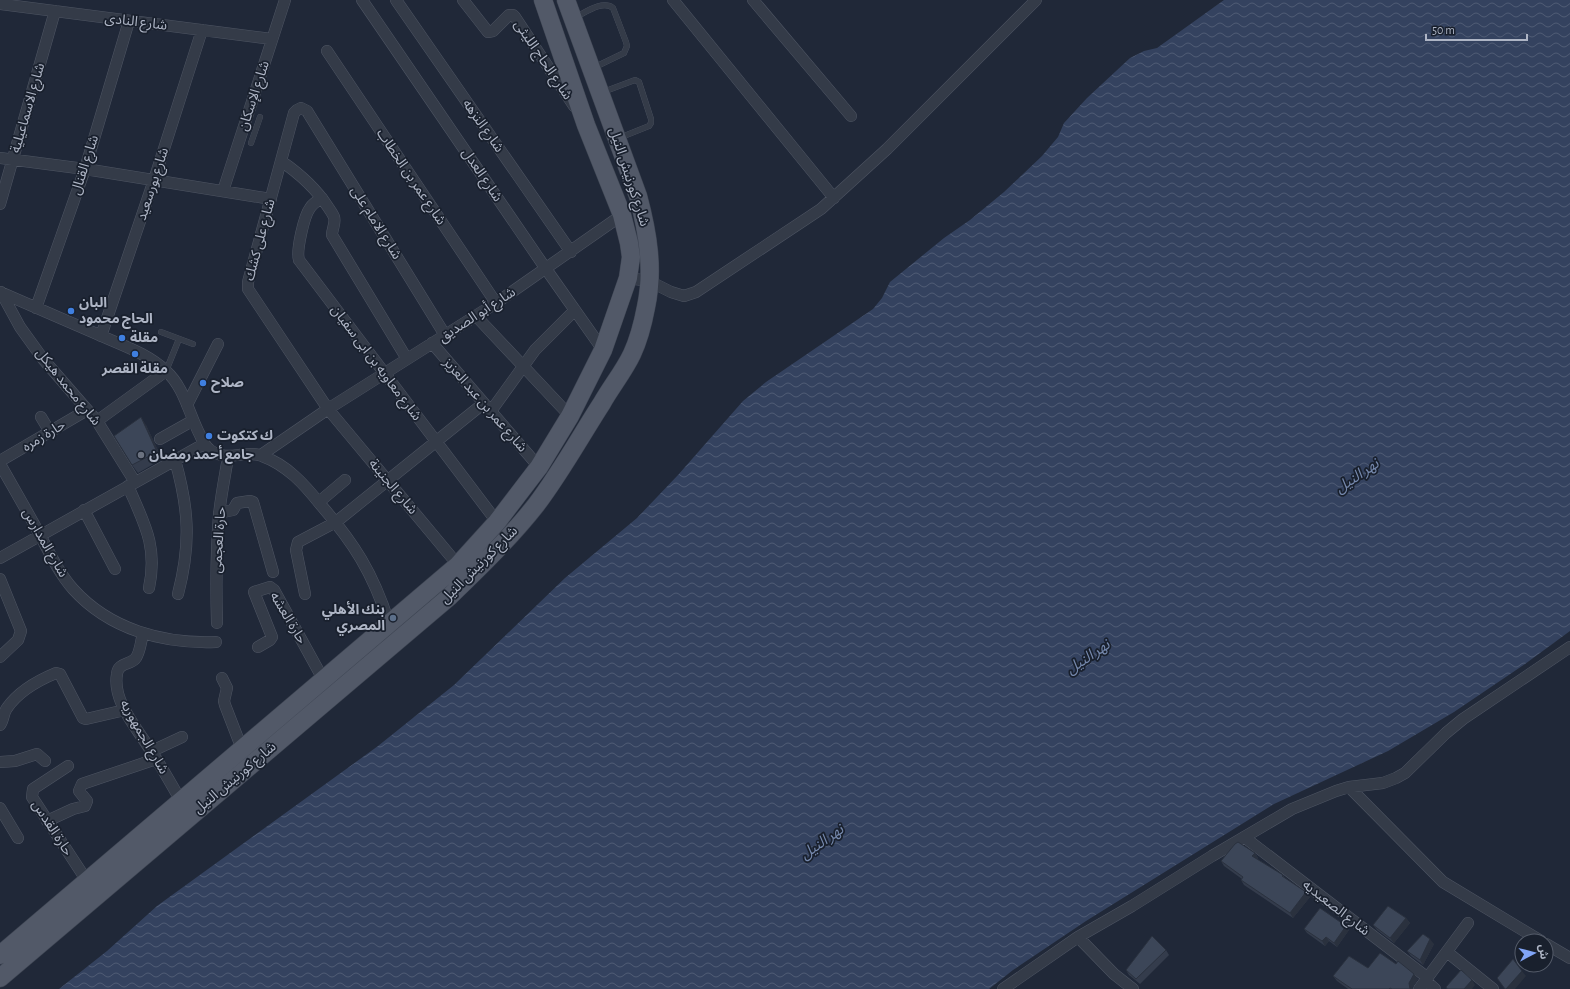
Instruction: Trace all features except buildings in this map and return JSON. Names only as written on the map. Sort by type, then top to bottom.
[{"type":"main road","name":"شارع كورنيش النيل","points":[[0,955],[458,565],[497,522],[539,467],[570,416],[603,350],[628,278],[631,257],[630,242],[622,215],[586,125],[543,0]]},
{"type":"main road","name":"شارع كورنيش النيل","points":[[0,978],[449,597],[485,563],[536,505],[563,467],[632,354],[640,331],[646,306],[649,281],[649,253],[644,217],[566,0]]},
{"type":"street","name":"شارع الإسكان","points":[[222,191],[285,0]]},
{"type":"street","name":"شارع العدل","points":[[362,0],[603,350]]},
{"type":"street","name":"شارع النزهه","points":[[396,0],[571,252]]},
{"type":"street","name":"شارع الحاج الليثى","points":[[463,0],[488,32],[493,31],[509,15],[516,17],[586,125]]},
{"type":"street","points":[[673,0],[834,198]]},
{"type":"street","points":[[753,0],[851,116]]},
{"type":"street","points":[[628,278],[649,281],[671,292],[684,296],[696,292],[821,209],[887,149],[1036,0]]},
{"type":"street","name":"شارع النادى","points":[[0,4],[272,40]]},
{"type":"street","name":"شارع الاسماعيلية","points":[[0,204],[55,11]]},
{"type":"street","name":"شارع القنال","points":[[36,308],[85,169],[129,21]]},
{"type":"street","name":"شارع بورسعيد","points":[[102,336],[202,30]]},
{"type":"street","name":"شارع عمر بن الخطاب","points":[[326,51],[496,303]]},
{"type":"street","name":"شارع على كشك","points":[[307,111],[303,108],[299,108],[294,113],[248,282],[248,289],[328,409]]},
{"type":"street","name":"شارع الامام على","points":[[307,111],[445,335]]},
{"type":"street","points":[[0,158],[85,169],[271,199]]},
{"type":"street","points":[[281,161],[310,184],[322,198],[335,219],[332,236],[407,359]]},
{"type":"street","name":"شارع معاويه بن ابى سفيان","points":[[322,198],[314,202],[306,215],[297,253],[298,258],[435,442],[497,522]]},
{"type":"street","name":"شارع أبو الصديق","points":[[261,456],[328,409],[496,303],[622,215]]},
{"type":"street","points":[[1,292],[135,351],[166,371],[182,392],[192,421],[204,444],[215,453],[228,457],[246,455],[261,456],[287,470],[299,480],[336,522],[363,559],[373,580],[389,623]]},
{"type":"street","name":"شارع محمد هيكل","points":[[1,292],[20,327],[39,353],[97,421],[131,484],[149,535],[153,561],[149,588]]},
{"type":"street","points":[[305,594],[296,545],[298,542],[336,522],[435,442],[487,407],[548,336],[575,310]]},
{"type":"street","points":[[476,316],[570,416]]},
{"type":"street","name":"شارع عمر بن عبد العزيز","points":[[432,343],[539,467]]},
{"type":"street","points":[[186,405],[218,344]]},
{"type":"street","points":[[97,421],[166,371]]},
{"type":"street","name":"شارع الجنينة","points":[[328,409],[458,565]]},
{"type":"street","name":"حارة زمره","points":[[0,462],[87,410]]},
{"type":"street","points":[[41,417],[50,432]]},
{"type":"street","points":[[160,439],[192,421]]},
{"type":"street","points":[[0,558],[40,534],[204,444]]},
{"type":"street","name":"حارة العجمى","points":[[217,623],[216,579],[219,513],[228,457]]},
{"type":"street","points":[[175,460],[186,504],[188,527],[185,564],[178,594]]},
{"type":"street","name":"شارع المدارس","points":[[0,462],[57,567],[73,589],[93,608],[117,623],[160,639],[179,642],[216,642]]},
{"type":"street","points":[[318,502],[345,480]]},
{"type":"street","points":[[219,513],[233,510],[237,503],[250,500],[253,502],[273,572]]},
{"type":"street","points":[[84,510],[115,569]]},
{"type":"street","points":[[0,657],[18,640],[21,634],[20,628],[1,584]]},
{"type":"street","name":"حارة العشه","points":[[258,647],[270,640],[272,636],[254,592],[270,587],[274,590],[323,679]]},
{"type":"street","name":"شارع الجمهوريه","points":[[143,633],[138,655],[135,659],[120,667],[117,672],[118,689],[125,710],[181,801]]},
{"type":"street","points":[[1003,989],[1078,937],[1292,809],[1317,798],[1349,787],[1383,783],[1405,773],[1446,733],[1463,719],[1570,647]]},
{"type":"street","points":[[0,725],[3,722],[6,709],[13,700],[40,681],[56,673],[60,674],[82,718],[86,719],[125,710]]},
{"type":"street","points":[[222,678],[227,688],[225,705],[242,749]]},
{"type":"street","points":[[47,820],[86,805],[87,801],[79,791],[82,784],[154,755],[182,736]]},
{"type":"street","points":[[0,762],[15,761],[37,754],[46,761]]},
{"type":"street","name":"حارة القدس","points":[[68,766],[33,789],[32,797],[87,881]]},
{"type":"street","points":[[1349,787],[1443,882],[1528,933]]},
{"type":"street","points":[[0,808],[18,838]]},
{"type":"street","name":"شارع الصعيديه","points":[[1244,837],[1424,983],[1435,989]]},
{"type":"street","points":[[1424,983],[1468,923]]},
{"type":"street","points":[[1078,937],[1114,974],[1133,989]]},
{"type":"street","points":[[1554,949],[1570,958]]},
{"type":"street","points":[[1447,952],[1493,989]]},
{"type":"lane","points":[[572,19],[602,5],[609,5],[613,8],[626,42],[627,46],[624,53],[591,69]]},
{"type":"lane","points":[[600,94],[635,80],[639,82],[651,123],[649,126],[617,139]]},
{"type":"lane","points":[[247,118],[259,119],[251,143]]},
{"type":"lane","points":[[161,332],[193,344]]},
{"type":"lane","points":[[166,371],[179,339]]},
{"type":"water","name":"نهر النيل","points":[[1224,0],[1570,0],[1570,631],[1525,664],[1454,712],[1388,751],[1274,804],[1086,921],[1013,970],[989,989],[59,989],[107,951],[157,906],[378,746],[454,685],[565,578],[637,518],[678,475],[743,401],[766,382],[873,309],[882,298],[890,282],[1004,192],[1042,156],[1058,137],[1064,123],[1087,98],[1130,58],[1144,51],[1157,48]]},
{"type":"place","name":"البان الحاج محمود","points":[[71,311]]},
{"type":"place","name":"مقلة","points":[[122,338]]},
{"type":"place","name":"مقلة القصر","points":[[135,354]]},
{"type":"place","name":"صلاح","points":[[203,383]]},
{"type":"place","name":"ك كتكوت","points":[[209,436]]},
{"type":"place","name":"جامع أحمد رمضان","points":[[141,455]]},
{"type":"place","name":"بنك الأهلي المصري","points":[[393,618]]}]
